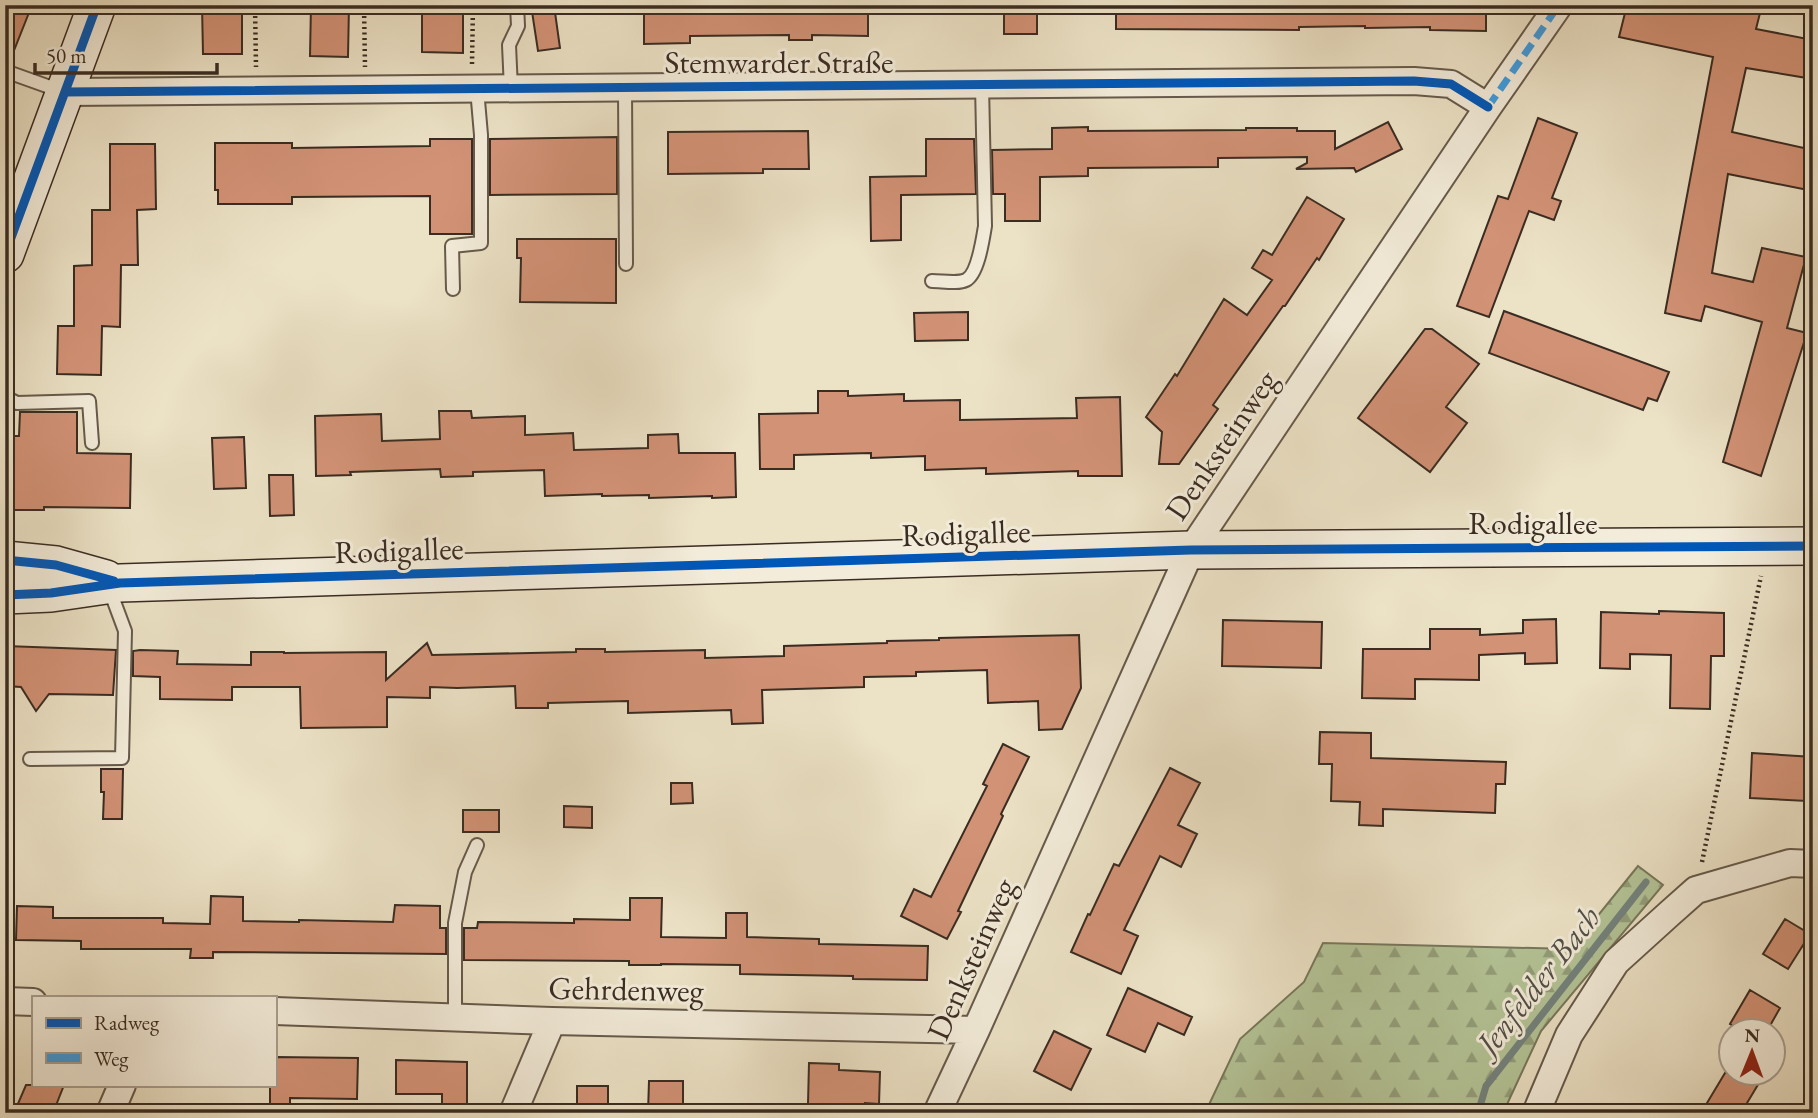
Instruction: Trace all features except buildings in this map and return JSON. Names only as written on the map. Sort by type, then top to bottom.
[{"type":"main road","points":[[5,254],[97,5]]},
{"type":"main road","name":"Rodigallee","points":[[5,595],[51,593],[114,584],[1191,550],[1813,547]]},
{"type":"main road","name":"Rodigallee","points":[[5,560],[56,565],[114,584]]},
{"type":"street","name":"Denksteinweg","points":[[937,1113],[1191,550],[1559,5]]},
{"type":"street","name":"Stemwarder Straße","points":[[65,92],[1414,81],[1451,85],[1488,107]]},
{"type":"street","points":[[1536,1113],[1569,1035],[1616,962],[1696,890],[1790,863],[1813,864]]},
{"type":"street","points":[[5,1001],[32,1002]]},
{"type":"street","name":"Gehrdenweg","points":[[276,1011],[552,1021],[976,1030]]},
{"type":"street","points":[[513,1113],[552,1021]]},
{"type":"street","points":[[110,1113],[122,1086]]},
{"type":"lane","points":[[511,89],[509,45],[518,26],[517,5]]},
{"type":"lane","points":[[5,71],[65,92]]},
{"type":"lane","points":[[932,281],[966,280],[971,276],[982,244],[985,226],[982,85]]},
{"type":"lane","points":[[625,88],[626,264]]},
{"type":"lane","points":[[453,289],[452,246],[481,243],[481,135],[474,89]]},
{"type":"lane","points":[[5,397],[17,403],[89,401],[92,443]]},
{"type":"lane","points":[[30,759],[122,758],[125,631],[114,584]]},
{"type":"lane","points":[[455,1017],[455,923],[465,872],[477,845]]},
{"type":"path","points":[[255,5],[257,91]]},
{"type":"path","points":[[364,5],[366,90]]},
{"type":"path","points":[[473,5],[474,89]]},
{"type":"path","points":[[1696,890],[1767,546]]},
{"type":"green space","points":[[1638,866],[1663,885],[1541,1031],[1503,1113],[1205,1113],[1240,1039],[1304,982],[1323,943],[1571,949]]},
{"type":"waterway","name":"Jenfelder Bach","points":[[1478,1113],[1486,1086],[1646,882]]},
{"type":"marked path","points":[[1488,107],[1559,5]]},
{"type":"cycle path","points":[[5,254],[97,5]]},
{"type":"cycle path","points":[[65,92],[1414,81],[1451,84],[1488,107]]},
{"type":"cycle path","points":[[5,595],[51,593],[120,583],[1191,550],[1813,546]]},
{"type":"cycle path","points":[[5,560],[56,565],[114,581]]}]
